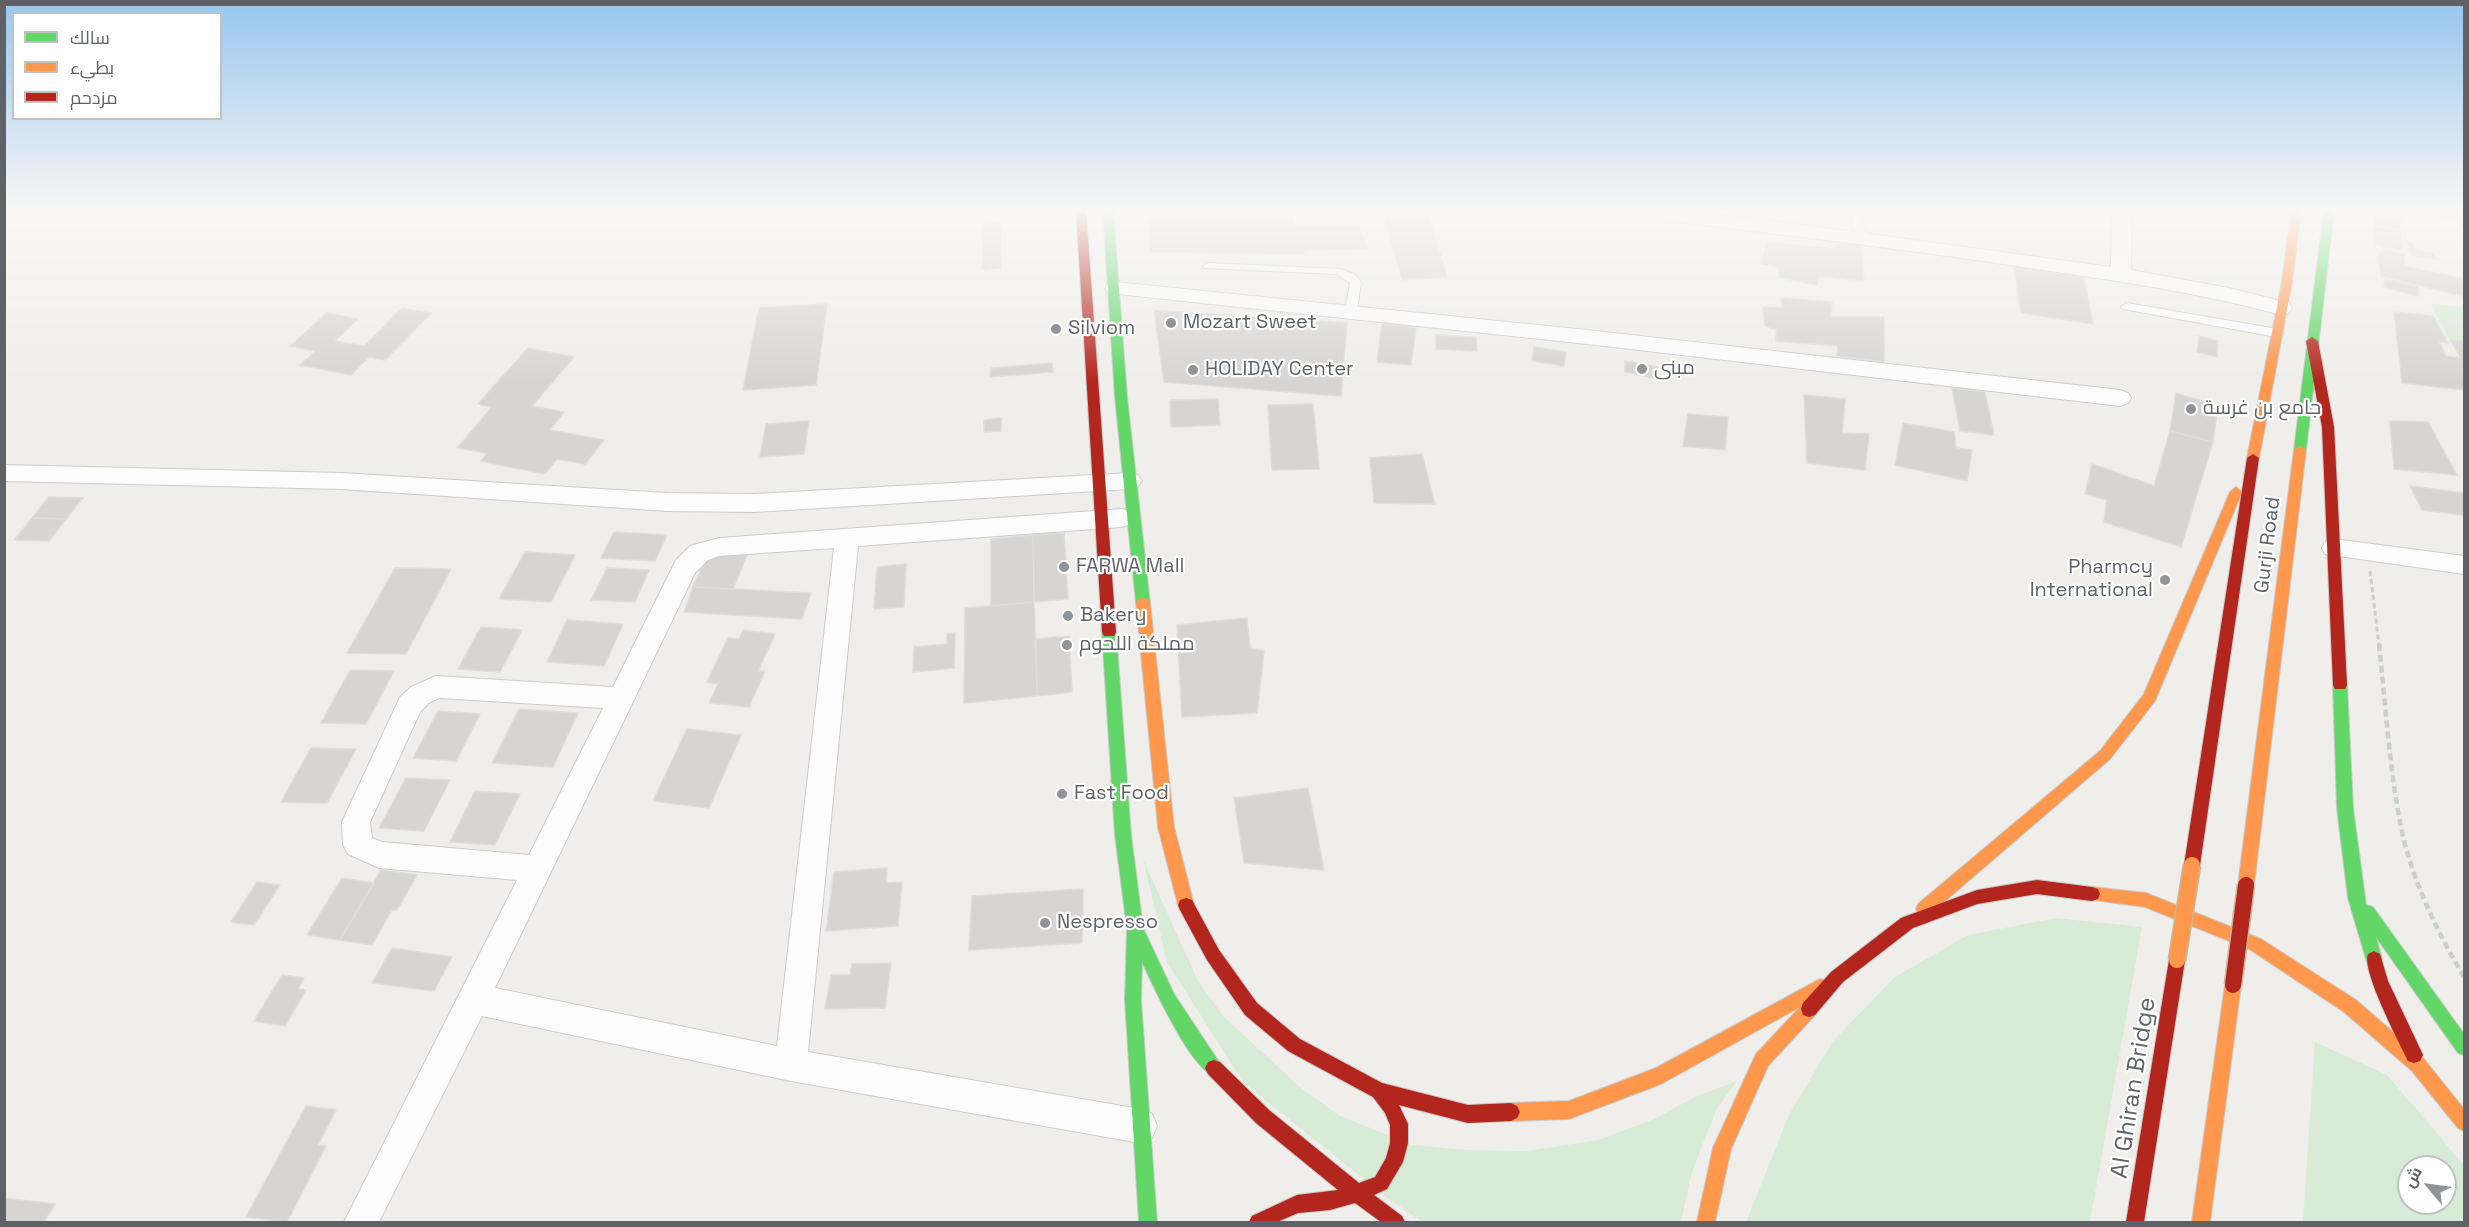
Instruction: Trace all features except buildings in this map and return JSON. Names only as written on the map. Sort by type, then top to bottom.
[{"type":"main road","points":[[1085,267],[1122,824],[1135,928],[1133,1000],[1148,1222]]},
{"type":"main road","points":[[1113,267],[1121,397],[1166,827],[1184,901],[1213,955],[1251,1009],[1294,1045],[1379,1091],[1468,1114],[1569,1110],[1661,1076],[1837,977],[1907,923],[2105,755],[2150,697],[2254,449]]},
{"type":"main road","name":"Gurji Road","points":[[2177,960],[2254,449],[2288,267]]},
{"type":"main road","name":"Gurji Road","points":[[2201,1222],[2234,985],[2322,267]]},
{"type":"main road","points":[[2312,342],[2328,426],[2344,808],[2356,898],[2380,982],[2418,1065]]},
{"type":"main road","points":[[1907,923],[1977,897],[2037,887],[2146,900],[2255,944],[2350,1006],[2418,1065],[2464,1122]]},
{"type":"main road","points":[[2356,898],[2464,1047]]},
{"type":"main road","points":[[1135,928],[1168,1000],[1194,1042],[1225,1081],[1265,1119],[1356,1194],[1396,1222]]},
{"type":"main road","name":"Al Ghiran Bridge","points":[[2135,1222],[2177,960]]},
{"type":"main road","points":[[1706,1222],[1722,1148],[1762,1060],[1837,977]]},
{"type":"main road","points":[[1258,1222],[1297,1204],[1330,1201],[1356,1194],[1381,1183],[1394,1162],[1399,1143],[1398,1124],[1391,1107],[1379,1091]]},
{"type":"street","points":[[2070,267],[2205,289],[2282,308]]},
{"type":"street","points":[[2121,267],[2121,275]]},
{"type":"street","points":[[1115,288],[1351,311],[2121,398]]},
{"type":"street","points":[[4,473],[341,481],[667,502],[755,503],[1130,481]]},
{"type":"street","points":[[361,1222],[474,999],[685,567],[699,553],[719,547],[1134,517]]},
{"type":"street","points":[[791,1065],[847,538]]},
{"type":"street","points":[[2334,548],[2464,565]]},
{"type":"street","points":[[536,869],[379,855],[358,845],[356,822],[410,705],[420,694],[436,687],[621,698]]},
{"type":"street","points":[[474,999],[791,1065],[1140,1126]]},
{"type":"lane","points":[[1235,267],[1337,272],[1350,276],[1356,282],[1351,311]]},
{"type":"lane","points":[[2127,307],[2277,333]]},
{"type":"path","points":[[2368,553],[2399,818],[2419,888],[2442,940],[2464,977]]},
{"type":"green space","points":[[2430,303],[2464,308],[2464,341],[2450,340]]},
{"type":"green space","points":[[1143,859],[1198,981],[1224,1017],[1303,1090],[1340,1116],[1413,1145],[1466,1150],[1528,1151],[1598,1140],[1654,1119],[1697,1096],[1737,1081],[1716,1110],[1691,1175],[1681,1222],[1423,1222],[1390,1200],[1243,1082],[1167,962]]},
{"type":"green space","points":[[2056,918],[2142,927],[2090,1222],[1746,1222],[1789,1115],[1833,1041],[1895,977],[1968,935]]},
{"type":"green space","points":[[2315,1042],[2387,1075],[2455,1155],[2397,1155],[2397,1215],[2457,1215],[2457,1157],[2464,1165],[2464,1222],[2303,1222]]},
{"type":"traffic: fast","points":[[1112,267],[1121,397],[1143,603]]},
{"type":"traffic: fast","points":[[2300,450],[2322,267]]},
{"type":"traffic: fast","points":[[1109,632],[1123,835],[1135,928],[1168,1000],[1194,1042],[1214,1068]]},
{"type":"traffic: fast","points":[[2340,685],[2345,808],[2356,898],[2374,959]]},
{"type":"traffic: fast","points":[[2367,912],[2464,1047]]},
{"type":"traffic: fast","points":[[1135,928],[1133,1000],[1148,1222]]},
{"type":"traffic: slow","points":[[2253,458],[2289,267]]},
{"type":"traffic: slow","points":[[2246,885],[2300,450]]},
{"type":"traffic: slow","points":[[1924,909],[2105,755],[2150,697],[2236,492]]},
{"type":"traffic: slow","points":[[1143,603],[1166,827],[1186,905]]},
{"type":"traffic: slow","points":[[2177,960],[2192,865]]},
{"type":"traffic: slow","points":[[2092,894],[2146,900],[2255,944],[2350,1006],[2418,1065],[2464,1122]]},
{"type":"traffic: slow","points":[[2201,1222],[2233,985]]},
{"type":"traffic: slow","points":[[1511,1112],[1569,1110],[1661,1075],[1820,987]]},
{"type":"traffic: slow","points":[[1706,1222],[1722,1148],[1762,1060],[1809,1009]]},
{"type":"traffic: jam","points":[[1085,267],[1109,632]]},
{"type":"traffic: jam","points":[[2312,341],[2328,427],[2340,685]]},
{"type":"traffic: jam","points":[[2192,865],[2253,458]]},
{"type":"traffic: jam","points":[[2233,985],[2246,885]]},
{"type":"traffic: jam","points":[[1809,1009],[1837,977],[1907,923],[1977,897],[2037,887],[2092,894]]},
{"type":"traffic: jam","points":[[1186,905],[1213,955],[1251,1009],[1294,1045],[1379,1091],[1468,1114],[1511,1112]]},
{"type":"traffic: jam","points":[[2374,959],[2380,982],[2414,1055]]},
{"type":"traffic: jam","points":[[2135,1222],[2177,960]]},
{"type":"traffic: jam","points":[[1214,1068],[1273,1126],[1396,1222]]},
{"type":"traffic: jam","points":[[1258,1222],[1297,1204],[1330,1201],[1356,1194],[1381,1183],[1394,1162],[1399,1143],[1399,1124],[1391,1107],[1379,1091]]},
{"type":"place","name":"Mozart Sweet","points":[[1171,323]]},
{"type":"place","name":"Silviom","points":[[1056,329]]},
{"type":"place","name":"مبنى","points":[[1642,369]]},
{"type":"place","name":"HOLIDAY Center","points":[[1193,370]]},
{"type":"place","name":"جامع بن غرسة","points":[[2191,409]]},
{"type":"place","name":"FARWA Mall","points":[[1064,567]]},
{"type":"place","name":"Pharmcy International","points":[[2165,580]]},
{"type":"place","name":"Bakery","points":[[1068,616]]},
{"type":"place","name":"مملكة اللحوم","points":[[1067,645]]},
{"type":"place","name":"Fast Food","points":[[1062,794]]},
{"type":"place","name":"Nespresso","points":[[1045,923]]}]
